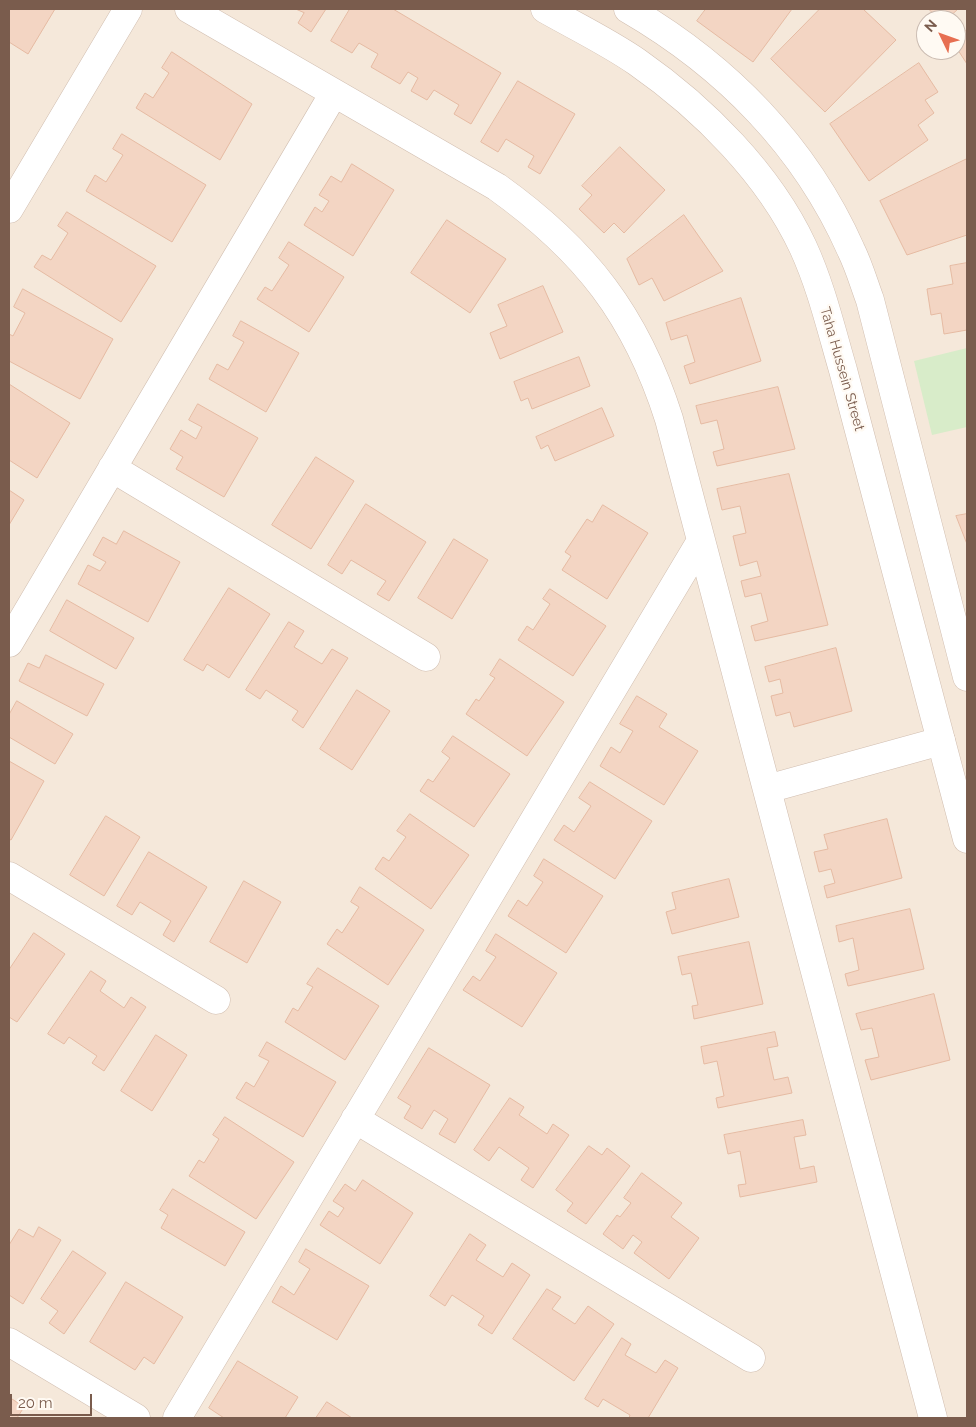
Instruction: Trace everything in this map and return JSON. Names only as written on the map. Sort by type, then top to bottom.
[{"type":"street","points":[[9,209],[128,9]]},
{"type":"street","points":[[189,9],[497,187],[561,237],[589,268],[629,324],[659,386],[933,1418]]},
{"type":"street","name":"Taha Hussein Street","points":[[545,9],[636,61],[686,99],[732,143],[771,193],[803,247],[825,308],[843,370],[967,839]]},
{"type":"street","points":[[628,9],[686,46],[728,79],[765,117],[799,158],[827,203],[852,250],[870,300],[962,638],[967,677]]},
{"type":"street","points":[[9,643],[334,93]]},
{"type":"street","points":[[112,468],[426,657]]},
{"type":"street","points":[[177,1418],[701,541]]},
{"type":"street","points":[[766,789],[941,741]]},
{"type":"street","points":[[9,876],[216,1000]]},
{"type":"street","points":[[356,1119],[751,1358]]},
{"type":"street","points":[[9,1342],[136,1418]]},
{"type":"shaded area","points":[[9,9],[967,9],[967,1418],[9,1418]]},
{"type":"green space","points":[[967,348],[967,427],[932,435],[914,361]]},
{"type":"building","points":[[9,9],[55,9],[28,54],[9,42]]},
{"type":"building","points":[[296,9],[326,9],[311,32],[298,23],[304,13]]},
{"type":"building","points":[[350,9],[393,9],[501,73],[471,124],[454,114],[459,105],[434,90],[427,100],[411,91],[418,78],[408,72],[400,84],[371,67],[378,54],[359,43],[352,53],[331,41]]},
{"type":"building","points":[[706,9],[792,9],[753,62],[697,21]]},
{"type":"building","points":[[820,9],[863,9],[896,40],[825,112],[771,59]]},
{"type":"building","points":[[929,9],[958,9],[957,10]]},
{"type":"building","points":[[966,31],[967,64],[964,60],[966,60]]},
{"type":"building","points":[[172,52],[252,104],[220,160],[136,108],[145,93],[153,98],[169,73],[162,68]]},
{"type":"building","points":[[919,63],[938,92],[925,100],[934,113],[918,125],[928,140],[869,181],[830,124]]},
{"type":"building","points":[[518,81],[575,114],[540,174],[528,167],[534,156],[506,139],[498,152],[481,142]]},
{"type":"building","points":[[122,134],[206,185],[172,242],[86,191],[95,175],[106,182],[123,155],[113,149]]},
{"type":"building","points":[[620,147],[665,190],[624,233],[614,223],[604,233],[579,209],[592,195],[582,186]]},
{"type":"building","points":[[967,159],[967,235],[907,255],[880,201]]},
{"type":"building","points":[[352,164],[394,190],[353,256],[304,225],[315,207],[322,212],[329,201],[319,195],[331,176],[341,182]]},
{"type":"building","points":[[67,212],[156,266],[121,322],[34,267],[42,255],[51,260],[68,233],[58,226]]},
{"type":"building","points":[[684,215],[723,271],[664,301],[652,278],[639,285],[627,259]]},
{"type":"building","points":[[447,220],[506,259],[470,313],[411,273]]},
{"type":"building","points":[[289,242],[344,277],[309,332],[257,299],[265,287],[272,291],[289,265],[279,258]]},
{"type":"building","points":[[967,263],[967,330],[944,334],[941,313],[931,315],[927,289],[953,284],[950,266]]},
{"type":"building","points":[[543,286],[563,332],[500,359],[490,333],[507,326],[498,305]]},
{"type":"building","points":[[23,289],[113,339],[80,399],[9,361],[9,334],[13,336],[25,313],[14,307]]},
{"type":"building","points":[[741,298],[761,361],[690,384],[684,366],[695,362],[687,335],[671,340],[666,323]]},
{"type":"building","points":[[241,321],[299,353],[266,412],[209,379],[217,364],[228,370],[244,342],[233,336]]},
{"type":"building","points":[[579,357],[590,386],[532,409],[528,398],[521,401],[514,382]]},
{"type":"building","points":[[9,384],[70,423],[37,478],[9,460]]},
{"type":"building","points":[[778,387],[795,449],[717,466],[713,452],[724,449],[717,420],[701,424],[696,406]]},
{"type":"building","points":[[198,404],[258,438],[224,497],[176,469],[183,457],[170,449],[181,430],[196,439],[202,427],[189,420]]},
{"type":"building","points":[[602,408],[614,436],[555,461],[548,445],[541,449],[536,437]]},
{"type":"building","points":[[316,457],[354,481],[311,549],[272,525]]},
{"type":"building","points":[[789,474],[828,625],[755,641],[751,626],[768,621],[761,593],[745,597],[741,581],[761,576],[757,561],[740,566],[733,536],[746,533],[740,506],[722,510],[717,489]]},
{"type":"building","points":[[9,490],[24,500],[9,525]]},
{"type":"building","points":[[366,504],[426,542],[389,601],[377,594],[386,581],[351,560],[342,574],[328,565]]},
{"type":"building","points":[[603,505],[648,533],[607,599],[562,570],[571,556],[565,552],[587,519],[592,522]]},
{"type":"building","points":[[967,514],[967,544],[956,516]]},
{"type":"building","points":[[124,531],[180,562],[148,622],[78,584],[88,565],[100,571],[106,562],[93,555],[103,537],[116,544]]},
{"type":"building","points":[[454,539],[488,560],[452,619],[418,598]]},
{"type":"building","points":[[229,588],[270,614],[229,678],[207,664],[203,671],[184,660]]},
{"type":"building","points":[[550,589],[606,626],[573,676],[518,640],[527,626],[533,630],[550,604],[543,599]]},
{"type":"building","points":[[67,600],[134,638],[116,669],[50,631]]},
{"type":"building","points":[[289,622],[304,631],[294,647],[322,664],[332,649],[348,658],[303,728],[292,720],[298,711],[266,690],[260,699],[246,690]]},
{"type":"building","points":[[836,648],[852,711],[794,727],[790,712],[776,716],[771,696],[783,693],[780,679],[769,682],[765,667]]},
{"type":"building","points":[[46,655],[104,684],[87,716],[19,681],[28,663],[39,668]]},
{"type":"building","points":[[500,659],[564,702],[527,756],[466,714],[476,699],[479,701],[495,678],[490,675]]},
{"type":"building","points":[[357,690],[390,711],[352,770],[320,749]]},
{"type":"building","points":[[637,696],[667,714],[659,727],[698,751],[664,805],[600,766],[611,747],[620,753],[633,731],[620,724]]},
{"type":"building","points":[[17,701],[73,734],[55,764],[9,737],[9,715]]},
{"type":"building","points":[[453,736],[510,774],[474,827],[420,791],[428,779],[433,782],[450,758],[442,752]]},
{"type":"building","points":[[9,761],[44,781],[11,840],[9,839]]},
{"type":"building","points":[[590,782],[652,821],[615,879],[554,840],[564,825],[574,832],[591,806],[579,798]]},
{"type":"building","points":[[410,814],[469,855],[431,909],[375,869],[383,857],[389,861],[406,837],[397,831]]},
{"type":"building","points":[[106,816],[140,837],[104,896],[70,875]]},
{"type":"building","points":[[887,819],[902,878],[827,898],[824,886],[835,883],[831,869],[819,872],[814,852],[828,849],[824,835]]},
{"type":"building","points":[[149,852],[207,887],[174,942],[163,935],[171,921],[140,902],[132,915],[117,906]]},
{"type":"building","points":[[544,859],[603,896],[566,953],[508,916],[518,900],[527,906],[543,882],[534,876]]},
{"type":"building","points":[[729,879],[739,917],[672,934],[666,912],[676,909],[672,893]]},
{"type":"building","points":[[244,881],[281,902],[247,963],[210,942]]},
{"type":"building","points":[[360,887],[424,930],[388,985],[327,944],[337,929],[342,933],[359,907],[351,902]]},
{"type":"building","points":[[910,909],[924,969],[848,986],[845,974],[859,970],[853,938],[839,942],[836,926]]},
{"type":"building","points":[[34,933],[65,954],[17,1022],[9,1017],[9,970]]},
{"type":"building","points":[[496,934],[557,973],[522,1027],[463,990],[473,976],[480,981],[496,957],[486,951]]},
{"type":"building","points":[[749,942],[763,1004],[694,1019],[692,1006],[698,1005],[691,973],[682,975],[678,957]]},
{"type":"building","points":[[318,968],[379,1006],[345,1060],[285,1022],[293,1008],[298,1011],[313,987],[307,984]]},
{"type":"building","points":[[91,971],[106,981],[100,991],[124,1008],[131,997],[146,1007],[104,1071],[92,1063],[97,1056],[69,1037],[64,1044],[48,1034]]},
{"type":"building","points":[[934,994],[950,1060],[871,1080],[865,1060],[879,1057],[872,1028],[861,1030],[856,1014]]},
{"type":"building","points":[[775,1032],[778,1046],[767,1048],[774,1080],[788,1077],[792,1093],[718,1108],[716,1098],[724,1096],[717,1061],[704,1064],[701,1047]]},
{"type":"building","points":[[156,1035],[187,1055],[152,1111],[121,1091]]},
{"type":"building","points":[[267,1042],[336,1082],[303,1137],[236,1098],[246,1082],[254,1087],[269,1061],[259,1056]]},
{"type":"building","points":[[429,1048],[490,1085],[455,1143],[439,1134],[448,1119],[434,1110],[422,1129],[404,1118],[411,1106],[398,1098]]},
{"type":"building","points":[[510,1098],[524,1107],[519,1115],[547,1134],[553,1124],[569,1135],[533,1188],[521,1180],[529,1168],[499,1147],[489,1161],[474,1150]]},
{"type":"building","points":[[225,1117],[294,1162],[256,1219],[189,1176],[199,1160],[204,1163],[219,1139],[213,1135]]},
{"type":"building","points":[[803,1120],[806,1135],[794,1137],[800,1169],[814,1166],[817,1182],[740,1197],[738,1185],[746,1184],[740,1151],[728,1154],[724,1135]]},
{"type":"building","points":[[589,1146],[602,1155],[607,1148],[630,1166],[586,1224],[567,1211],[573,1203],[556,1190]]},
{"type":"building","points":[[642,1173],[682,1203],[671,1217],[699,1238],[669,1279],[634,1253],[642,1242],[633,1235],[623,1249],[603,1234],[617,1215],[620,1217],[631,1203],[624,1198]]},
{"type":"building","points":[[363,1180],[413,1213],[380,1264],[320,1225],[329,1211],[338,1217],[344,1208],[333,1201],[345,1184],[355,1191]]},
{"type":"building","points":[[173,1189],[245,1232],[225,1266],[161,1228],[168,1215],[160,1210]]},
{"type":"building","points":[[39,1227],[61,1240],[23,1304],[9,1295],[9,1245],[19,1229],[33,1237]]},
{"type":"building","points":[[470,1234],[486,1245],[476,1260],[503,1277],[512,1263],[530,1275],[492,1334],[478,1325],[484,1316],[452,1295],[445,1306],[430,1296]]},
{"type":"building","points":[[306,1249],[369,1286],[337,1340],[272,1302],[281,1286],[294,1295],[310,1269],[299,1262]]},
{"type":"building","points":[[73,1251],[106,1273],[64,1334],[49,1323],[58,1311],[41,1299]]},
{"type":"building","points":[[126,1282],[183,1317],[154,1364],[144,1357],[135,1370],[90,1342]]},
{"type":"building","points":[[547,1289],[561,1297],[552,1309],[575,1324],[588,1306],[614,1324],[574,1381],[513,1339]]},
{"type":"building","points":[[622,1338],[631,1344],[625,1355],[656,1373],[665,1360],[678,1368],[648,1418],[629,1418],[630,1415],[603,1399],[598,1407],[585,1399]]},
{"type":"building","points":[[238,1361],[298,1397],[285,1418],[224,1418],[209,1408]]},
{"type":"building","points":[[9,1397],[24,1407],[17,1418],[9,1418]]},
{"type":"building","points":[[327,1402],[352,1418],[316,1418]]}]
